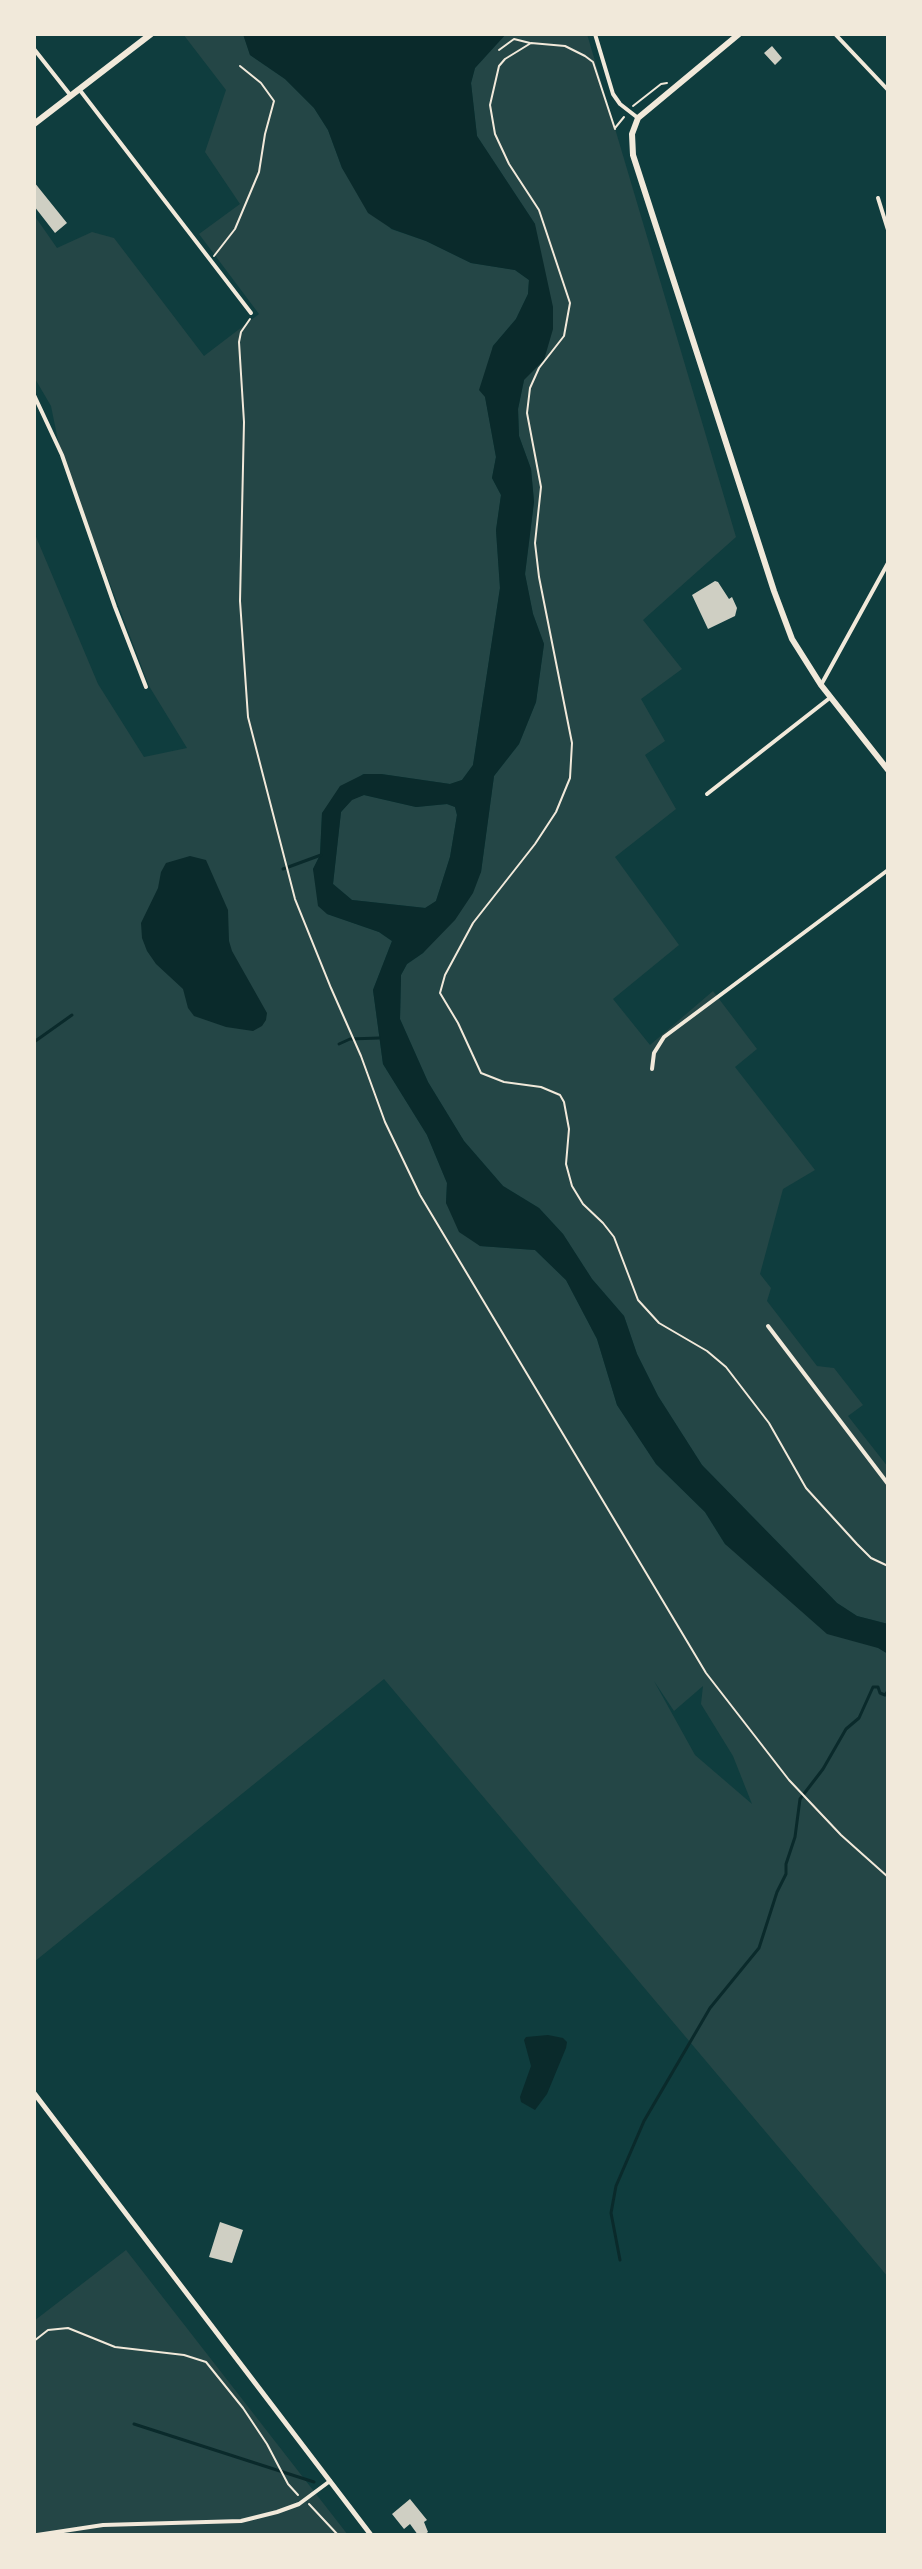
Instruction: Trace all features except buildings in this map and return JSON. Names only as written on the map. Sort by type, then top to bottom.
[{"type":"main road","points":[[34,124],[151,34]]},
{"type":"main road","points":[[739,34],[638,118],[632,134],[633,155],[792,639],[821,685],[888,770]]},
{"type":"street","points":[[595,34],[613,94],[638,118]]},
{"type":"street","points":[[835,34],[888,90]]},
{"type":"street","points":[[34,49],[71,96]]},
{"type":"street","points":[[79,89],[251,313]]},
{"type":"street","points":[[878,198],[888,230]]},
{"type":"street","points":[[34,395],[62,455],[146,687]]},
{"type":"street","points":[[821,685],[888,563]]},
{"type":"street","points":[[707,794],[831,697]]},
{"type":"street","points":[[652,1069],[654,1053],[664,1037],[888,870]]},
{"type":"street","points":[[768,1326],[888,1484]]},
{"type":"street","points":[[34,2093],[371,2535]]},
{"type":"street","points":[[37,2535],[103,2525],[241,2521],[277,2512],[305,2500],[330,2481]]},
{"type":"path","points":[[499,50],[514,39],[565,46],[593,62],[615,129],[629,110],[661,84]]},
{"type":"path","points":[[531,43],[499,66],[490,105],[495,134],[509,164],[539,210],[570,303],[564,336],[539,368],[530,388],[527,413],[541,487],[535,543],[539,577],[572,743],[570,778],[556,812],[535,844],[473,923],[445,975],[440,993],[481,1073],[504,1082],[541,1087],[560,1095],[569,1129],[566,1164],[572,1186],[583,1204],[614,1237],[638,1300],[659,1323],[707,1351],[726,1367],[769,1423],[806,1488],[871,1558],[888,1566]]},
{"type":"path","points":[[210,260],[235,229],[259,172],[274,101],[261,83],[240,66]]},
{"type":"path","points":[[251,313],[239,342],[244,422],[240,601],[248,717],[287,871],[307,929],[385,1122],[420,1195],[706,1673],[799,1790],[841,1835],[888,1877]]},
{"type":"path","points":[[34,2341],[48,2330],[68,2328],[115,2347],[184,2355],[206,2362],[243,2408],[291,2489],[338,2535]]},
{"type":"shaded area","points":[[183,34],[243,34],[250,55],[285,79],[314,108],[328,130],[342,168],[391,229],[426,241],[471,263],[515,270],[529,280],[528,294],[516,319],[493,346],[485,396],[496,457],[492,478],[501,495],[496,530],[500,588],[473,765],[462,780],[450,784],[363,774],[322,813],[320,855],[313,869],[327,914],[379,932],[392,941],[373,990],[383,1064],[427,1135],[447,1183],[446,1203],[480,1246],[535,1250],[566,1280],[597,1339],[617,1405],[656,1464],[705,1512],[725,1544],[888,1654],[888,2277],[384,1679],[34,1962],[34,532],[98,684],[144,757],[187,748],[149,686],[61,455],[51,406],[34,377],[34,215],[57,248],[92,232],[114,238],[204,356],[259,314],[199,234],[240,204],[205,152],[226,90]],"holes":[[[654,1681],[674,1711],[703,1686],[701,1704],[733,1756],[752,1804],[695,1755]]]},
{"type":"shaded area","points":[[243,34],[506,34],[475,68],[471,83],[477,136],[535,224],[553,307],[553,329],[544,360],[524,380],[518,409],[519,436],[531,469],[534,502],[525,574],[533,614],[544,644],[536,702],[519,744],[494,776],[481,872],[473,893],[455,920],[423,953],[407,964],[401,975],[400,1019],[428,1082],[464,1141],[503,1186],[539,1208],[563,1234],[592,1279],[624,1316],[637,1354],[658,1396],[702,1465],[837,1603],[857,1616],[888,1624],[888,1654],[878,1648],[827,1634],[725,1544],[705,1512],[656,1464],[617,1405],[597,1339],[566,1280],[535,1250],[480,1246],[459,1232],[446,1203],[447,1183],[427,1135],[383,1064],[373,990],[392,941],[379,932],[327,914],[318,906],[313,869],[320,855],[322,813],[340,786],[364,774],[450,784],[462,780],[473,765],[500,588],[496,530],[501,495],[492,478],[496,457],[485,397],[479,390],[493,346],[516,319],[528,294],[529,280],[515,270],[471,263],[426,241],[392,229],[368,213],[342,168],[328,130],[314,108],[285,79],[250,55]],"holes":[[[364,795],[416,807],[447,804],[455,807],[457,815],[450,857],[436,901],[425,908],[352,900],[333,884],[341,812],[352,800]]]},
{"type":"shaded area","points":[[506,34],[587,34],[736,537],[643,620],[682,669],[641,699],[665,741],[645,755],[676,809],[615,857],[679,945],[613,999],[650,1045],[713,991],[757,1049],[735,1067],[815,1170],[783,1189],[760,1274],[771,1288],[767,1301],[817,1366],[834,1368],[863,1405],[848,1416],[888,1467],[888,1624],[857,1616],[837,1603],[702,1465],[658,1396],[637,1354],[624,1316],[592,1279],[563,1234],[539,1208],[503,1186],[464,1141],[428,1082],[400,1019],[401,975],[407,964],[423,953],[481,872],[494,776],[519,744],[536,702],[544,644],[533,614],[525,574],[534,501],[531,469],[519,436],[518,409],[524,380],[535,224],[477,136],[471,83],[475,68]]},
{"type":"shaded area","points":[[364,795],[416,807],[447,804],[455,807],[457,815],[450,857],[436,901],[426,908],[352,900],[333,884],[341,812],[352,799]]},
{"type":"shaded area","points":[[190,856],[206,860],[228,910],[232,951],[267,1013],[262,1026],[253,1031],[226,1027],[194,1016],[188,1008],[183,989],[156,964],[142,938],[141,923],[166,863]]},
{"type":"shaded area","points":[[548,2035],[563,2038],[567,2042],[566,2048],[547,2094],[535,2110],[521,2102],[520,2097],[531,2066],[524,2040],[526,2037]]},
{"type":"shaded area","points":[[126,2250],[348,2535],[34,2535],[34,2321]]},
{"type":"waterway","points":[[283,869],[321,855]]},
{"type":"waterway","points":[[34,1042],[72,1015]]},
{"type":"waterway","points":[[339,1044],[350,1039],[379,1038]]},
{"type":"waterway","points":[[620,2260],[611,2213],[616,2186],[644,2121],[710,2008],[759,1948],[786,1874],[800,1799],[823,1769],[846,1729],[859,1718],[873,1687],[878,1687],[880,1693],[885,1695],[888,1691]]},
{"type":"waterway","points":[[134,2424],[314,2482]]}]
